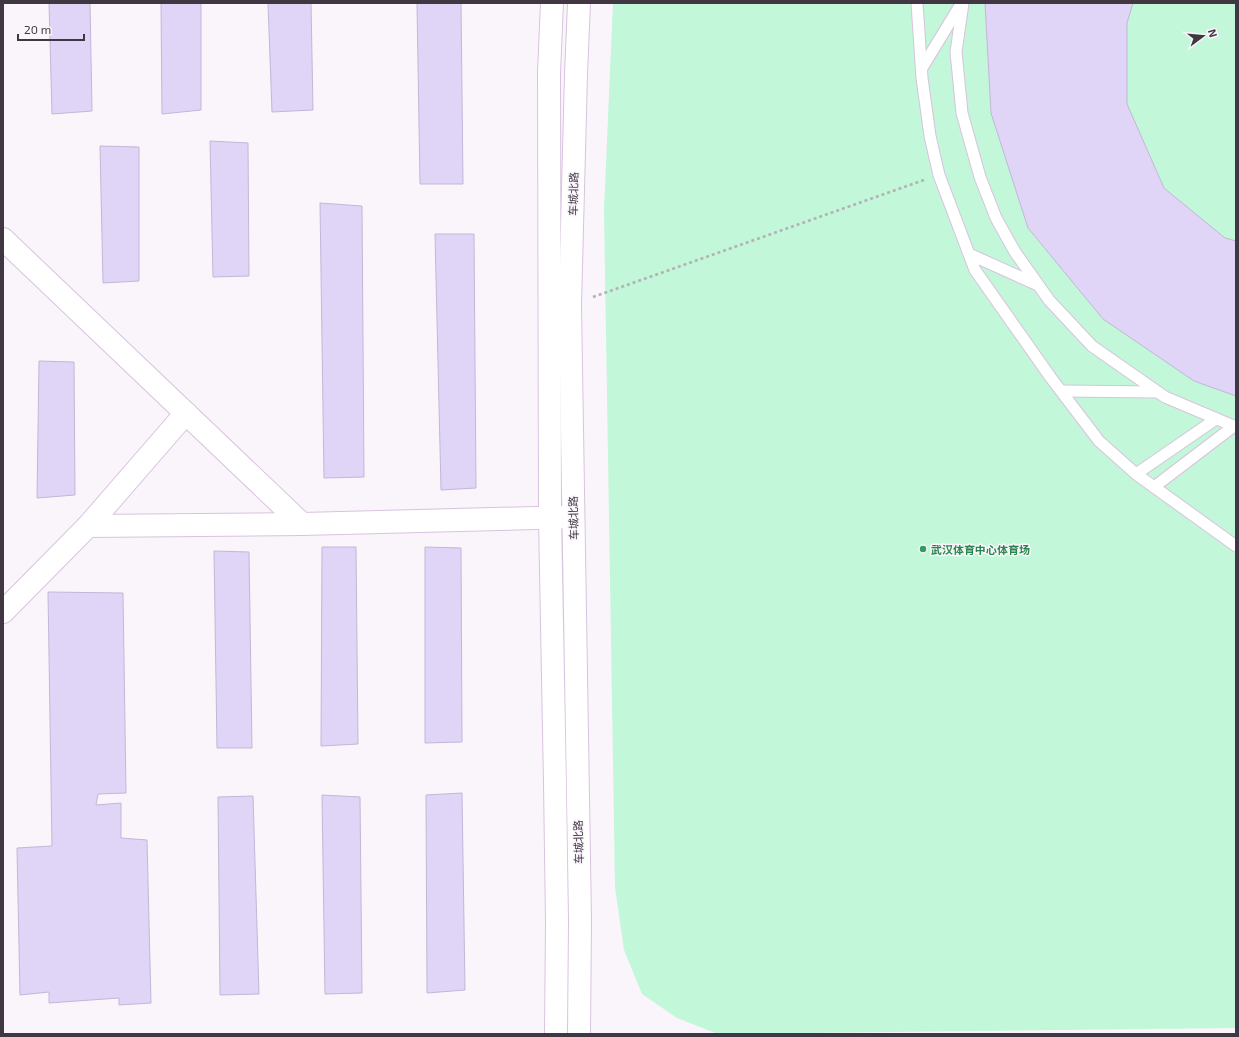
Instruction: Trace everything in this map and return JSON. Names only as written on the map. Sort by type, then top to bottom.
[{"type":"main road","name":"车城北路","points":[[552,3],[549,73],[550,518],[557,922],[556,1034]]},
{"type":"main road","name":"车城北路","points":[[579,3],[570,305],[572,517],[580,920],[579,1034]]},
{"type":"main road","points":[[3,239],[302,524]]},
{"type":"main road","points":[[3,612],[88,526],[186,413]]},
{"type":"main road","points":[[88,526],[302,524],[572,517]]},
{"type":"lane","points":[[917,3],[922,68],[930,136],[939,175],[975,270],[1099,441],[1136,474],[1236,546]]},
{"type":"lane","points":[[922,68],[962,3]]},
{"type":"lane","points":[[962,3],[956,52],[962,113],[980,177],[996,218],[1015,252],[1048,300],[1092,346],[1165,397],[1235,427]]},
{"type":"lane","points":[[969,254],[1038,285]]},
{"type":"lane","points":[[1062,391],[1158,392]]},
{"type":"lane","points":[[1136,474],[1216,419]]},
{"type":"lane","points":[[1154,487],[1235,427]]},
{"type":"path","points":[[570,305],[939,175]]},
{"type":"green space","name":"武汉体育中心体育场","points":[[613,3],[1236,3],[1236,1028],[718,1034],[677,1018],[642,994],[624,950],[615,887],[604,210]]},
{"type":"building","points":[[49,3],[90,3],[92,111],[52,114]]},
{"type":"building","points":[[161,3],[201,3],[201,110],[162,114]]},
{"type":"building","points":[[268,3],[311,3],[313,110],[272,112]]},
{"type":"building","points":[[417,3],[461,3],[463,184],[420,184]]},
{"type":"building","points":[[985,3],[1133,3],[1127,23],[1127,104],[1164,188],[1225,238],[1236,241],[1236,396],[1194,381],[1103,319],[1028,228],[991,113]]},
{"type":"building","points":[[210,141],[248,143],[249,276],[213,277]]},
{"type":"building","points":[[100,146],[139,147],[139,281],[103,283]]},
{"type":"building","points":[[320,203],[362,206],[364,477],[324,478]]},
{"type":"building","points":[[435,234],[474,234],[476,488],[441,490]]},
{"type":"building","points":[[39,361],[74,362],[75,495],[37,498]]},
{"type":"building","points":[[322,547],[356,547],[358,744],[321,746]]},
{"type":"building","points":[[425,547],[461,548],[462,742],[425,743]]},
{"type":"building","points":[[214,551],[249,552],[252,748],[217,748]]},
{"type":"building","points":[[48,592],[123,593],[126,793],[98,794],[96,805],[121,803],[121,838],[147,840],[151,1003],[119,1005],[119,998],[49,1003],[49,992],[20,995],[17,848],[52,846]]},
{"type":"building","points":[[462,793],[465,990],[427,993],[426,795]]},
{"type":"building","points":[[322,795],[360,797],[362,993],[325,994]]},
{"type":"building","points":[[253,796],[259,994],[220,995],[218,797]]},
{"type":"place","name":"武汉体育中心体育场","points":[[923,549]]}]
